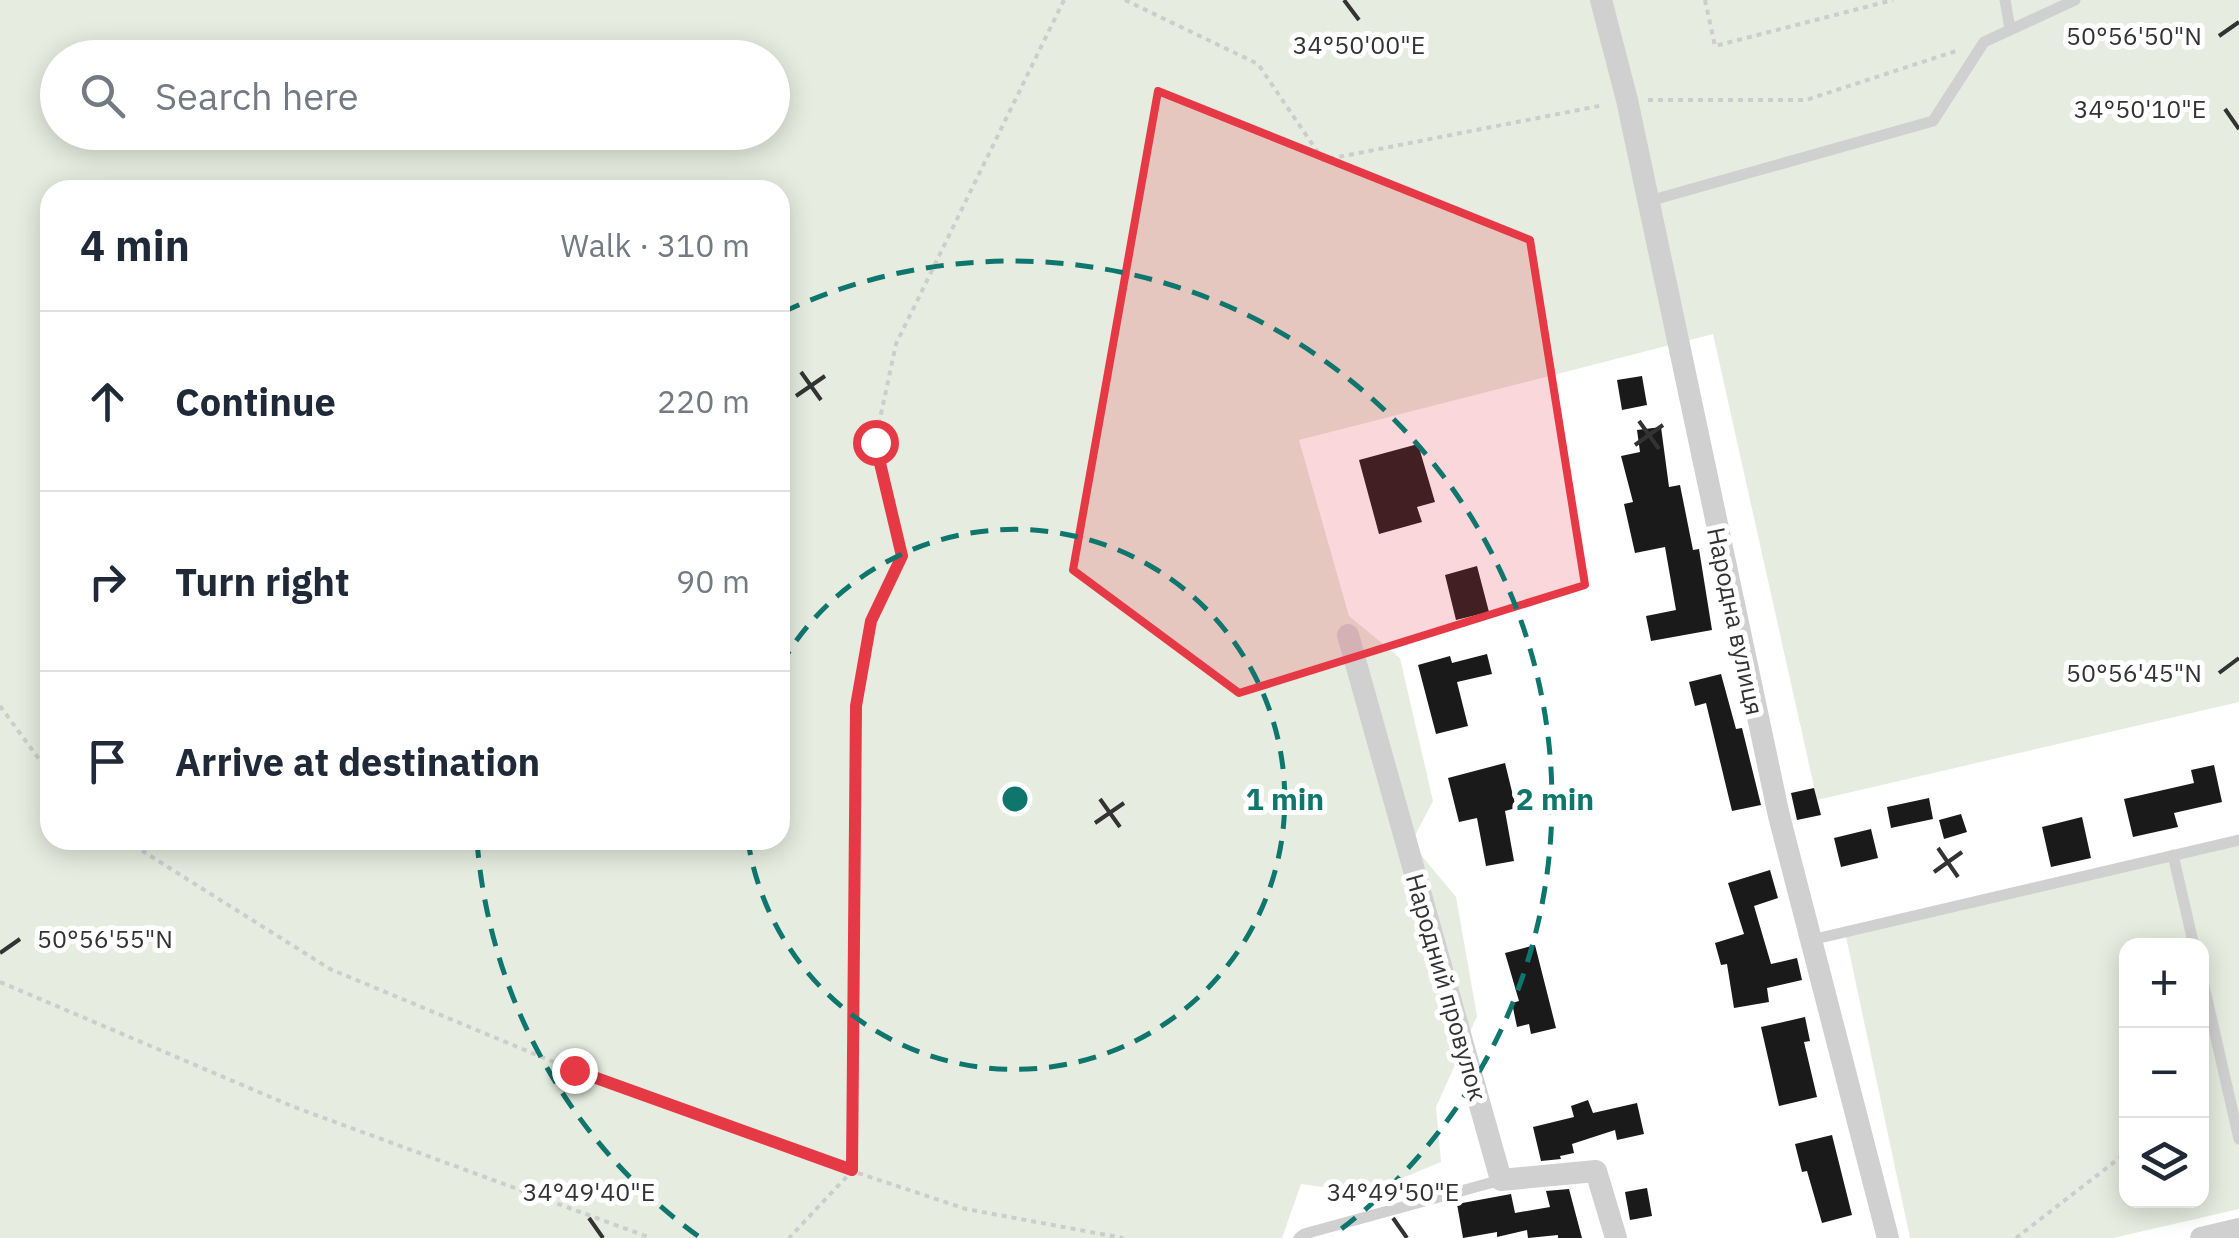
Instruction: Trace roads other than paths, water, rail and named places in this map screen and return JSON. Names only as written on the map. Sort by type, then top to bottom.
[{"type":"street","name":"Народна вулиця","points":[[1601,0],[1649,201],[1774,798],[1888,1238]]},
{"type":"street","name":"Народний провулок","points":[[1348,635],[1500,1180]]},
{"type":"street","points":[[1500,1180],[1596,1171],[1616,1238]]},
{"type":"lane","points":[[2005,0],[2010,29]]},
{"type":"lane","points":[[1649,201],[1933,121],[1984,42],[2075,0]]},
{"type":"lane","points":[[1811,940],[2239,840]]},
{"type":"lane","points":[[2173,855],[2192,938]]},
{"type":"lane","points":[[2209,1008],[2239,1139]]},
{"type":"lane","points":[[1299,1238],[1500,1180]]}]
